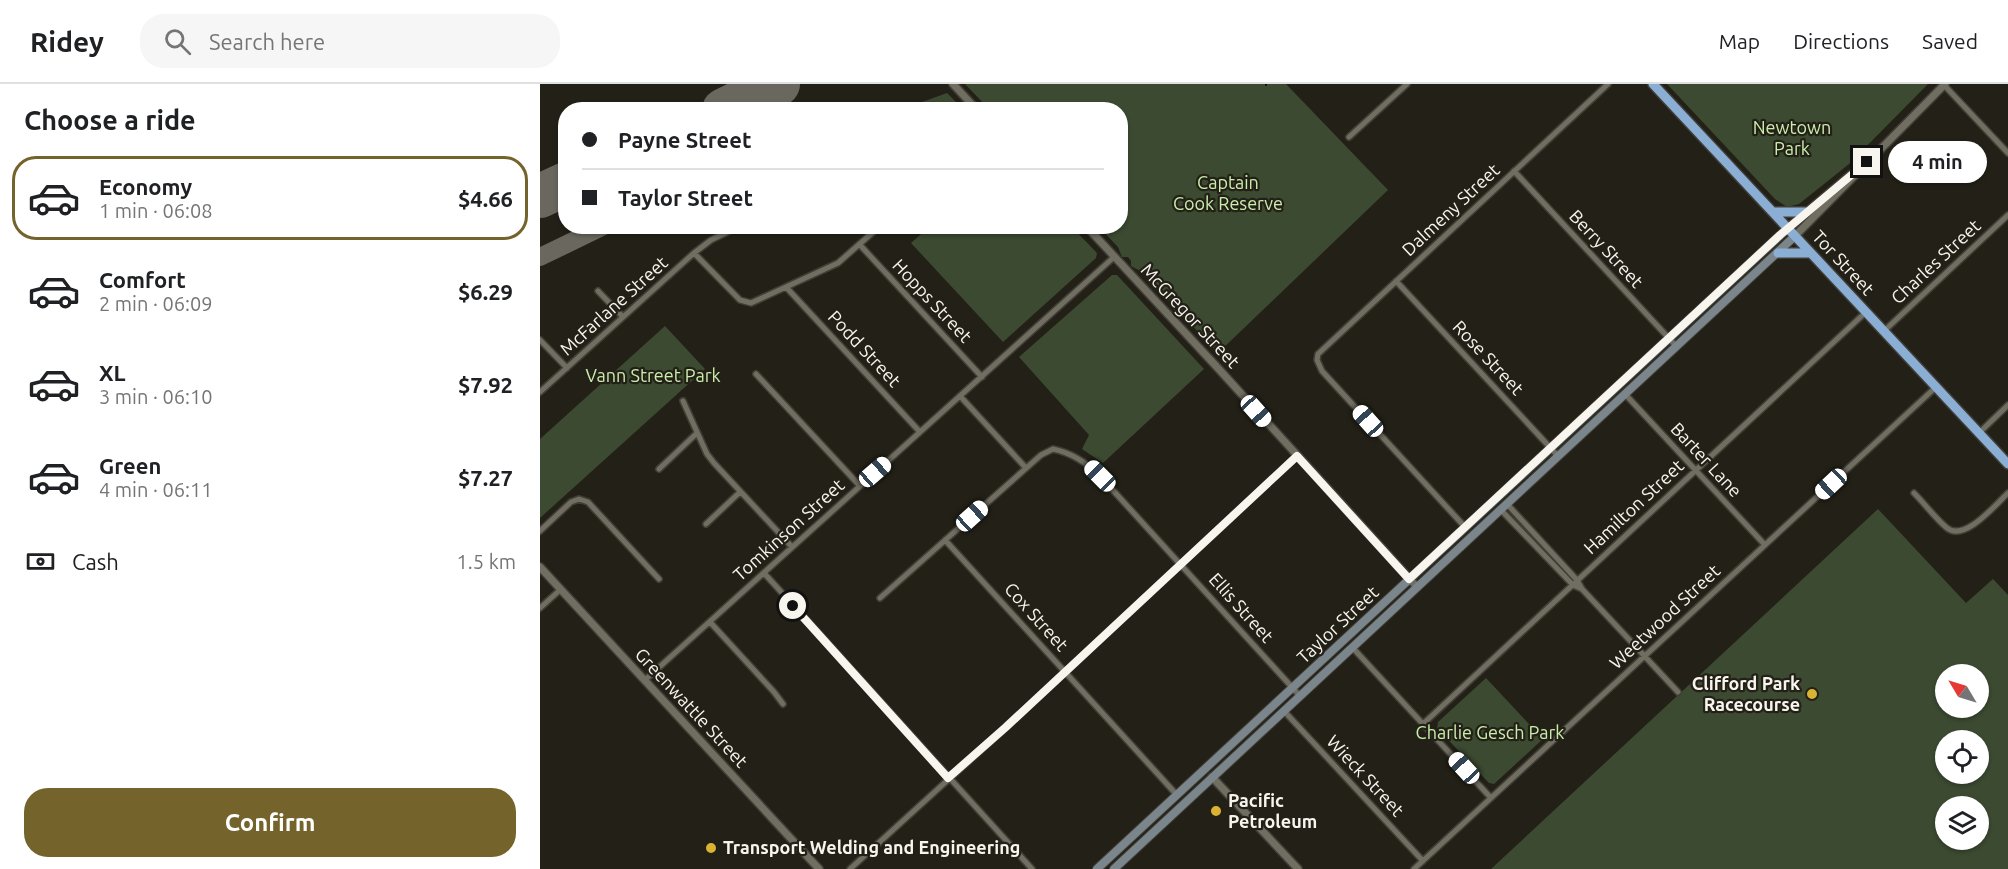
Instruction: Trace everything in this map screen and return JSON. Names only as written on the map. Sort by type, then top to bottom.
[{"type":"highway","name":"Tor Street","points":[[1653,84],[2008,464]]},
{"type":"highway","points":[[1773,212],[1806,212]]},
{"type":"highway","points":[[1778,253],[1810,253]]},
{"type":"main road","name":"Taylor Street","points":[[1097,869],[1788,228]]},
{"type":"main road","name":"Taylor Street","points":[[1117,868],[1795,236]]},
{"type":"main road","points":[[1176,794],[1186,791],[1204,775],[1212,777]]},
{"type":"street","points":[[953,84],[970,102]]},
{"type":"street","points":[[1349,137],[1407,84]]},
{"type":"street","name":"Dalmeny Street","points":[[1465,527],[1322,370],[1317,360],[1323,349],[1608,84]]},
{"type":"street","points":[[1944,84],[2008,153]]},
{"type":"street","name":"Taylor Street","points":[[1795,236],[1944,84]]},
{"type":"street","name":"Taylor Street","points":[[1788,228],[1867,162]]},
{"type":"street","name":"Berry Street","points":[[1514,171],[1677,347]]},
{"type":"street","name":"Charles Street","points":[[1884,331],[2008,215]]},
{"type":"street","name":"McFarlane Street","points":[[540,392],[694,253],[723,234]]},
{"type":"street","points":[[694,253],[740,300],[751,303],[838,263],[872,234]]},
{"type":"street","name":"McGregor Street","points":[[1093,234],[1417,587]]},
{"type":"street","name":"Hopps Street","points":[[860,245],[982,377]]},
{"type":"street","name":"Tomkinson Street","points":[[645,680],[1114,257]]},
{"type":"street","name":"Rose Street","points":[[1396,281],[1558,456]]},
{"type":"street","name":"Podd Street","points":[[786,287],[920,432]]},
{"type":"street","points":[[598,291],[623,317]]},
{"type":"street","name":"Hamilton Street","points":[[1423,724],[1866,312]]},
{"type":"street","points":[[540,340],[567,368]]},
{"type":"street","points":[[756,374],[860,486]]},
{"type":"street","name":"Weetwood Street","points":[[1414,869],[1936,387]]},
{"type":"street","name":"Barter Lane","points":[[1625,394],[1765,545]]},
{"type":"street","points":[[880,598],[1026,468],[960,396]]},
{"type":"street","points":[[683,401],[714,463],[792,547]]},
{"type":"street","points":[[1978,433],[2008,405]]},
{"type":"street","points":[[659,469],[697,433]]},
{"type":"street","name":"Ellis Street","points":[[1026,468],[1041,455],[1053,449],[1067,452],[1091,467],[1300,696]]},
{"type":"street","points":[[850,869],[1297,456]]},
{"type":"street","points":[[706,524],[740,492]]},
{"type":"street","points":[[1914,493],[1949,529],[1958,532],[1968,530],[2008,493]]},
{"type":"street","points":[[540,531],[571,502],[579,499],[588,502],[659,579]]},
{"type":"street","points":[[1504,506],[1678,692]]},
{"type":"street","name":"Cox Street","points":[[945,540],[1176,794]]},
{"type":"street","name":"Greenwattle Street","points":[[540,567],[819,869]]},
{"type":"street","points":[[764,573],[1032,869]]},
{"type":"street","points":[[540,608],[561,589]]},
{"type":"street","points":[[710,622],[783,704]]},
{"type":"street","points":[[1352,647],[1491,798]]},
{"type":"street","name":"Wieck Street","points":[[1284,711],[1423,861]]},
{"type":"street","points":[[1212,777],[1298,869]]},
{"type":"green space","name":"Captain Cook Reserve","points":[[965,84],[1286,84],[1388,190],[1218,353],[1142,272],[1131,266],[1128,257],[1122,257],[1118,247],[1106,234],[1128,234],[1128,102],[982,102]]},
{"type":"green space","name":"Newtown Park","points":[[1667,84],[1928,84],[1849,164],[1799,204],[1787,207],[1775,199]]},
{"type":"green space","points":[[947,93],[956,102],[922,102]]},
{"type":"green space","points":[[921,234],[1079,234],[1097,253],[1096,258],[1003,342],[911,243]]},
{"type":"green space","points":[[1112,275],[1117,275],[1204,369],[1103,463],[1082,449],[1089,435],[1019,357]]},
{"type":"green space","name":"Vann Street Park","points":[[665,326],[705,369],[540,518],[540,439]]},
{"type":"green space","name":"Clifford Park Racecourse","points":[[1878,509],[1966,603],[1993,579],[2008,595],[2008,869],[1491,869]]},
{"type":"green space","name":"Charlie Gesch Park","points":[[1486,678],[1543,739],[1494,784],[1489,783],[1437,728],[1438,722]]},
{"type":"taxiway","points":[[548,192],[558,188]]},
{"type":"taxiway","points":[[540,257],[587,234]]},
{"type":"runway","points":[[741,102],[778,84]]},
{"type":"runway","points":[[540,196],[558,188]]},
{"type":"place","name":"Clifford Park Racecourse","points":[[1812,694]]},
{"type":"place","name":"Pacific Petroleum","points":[[1216,811]]},
{"type":"place","name":"Transport Welding and Engineering","points":[[711,848]]},
{"type":"route","points":[[793,606],[948,778],[1006,727],[1297,456],[1409,579],[1780,235],[1867,162]]}]
